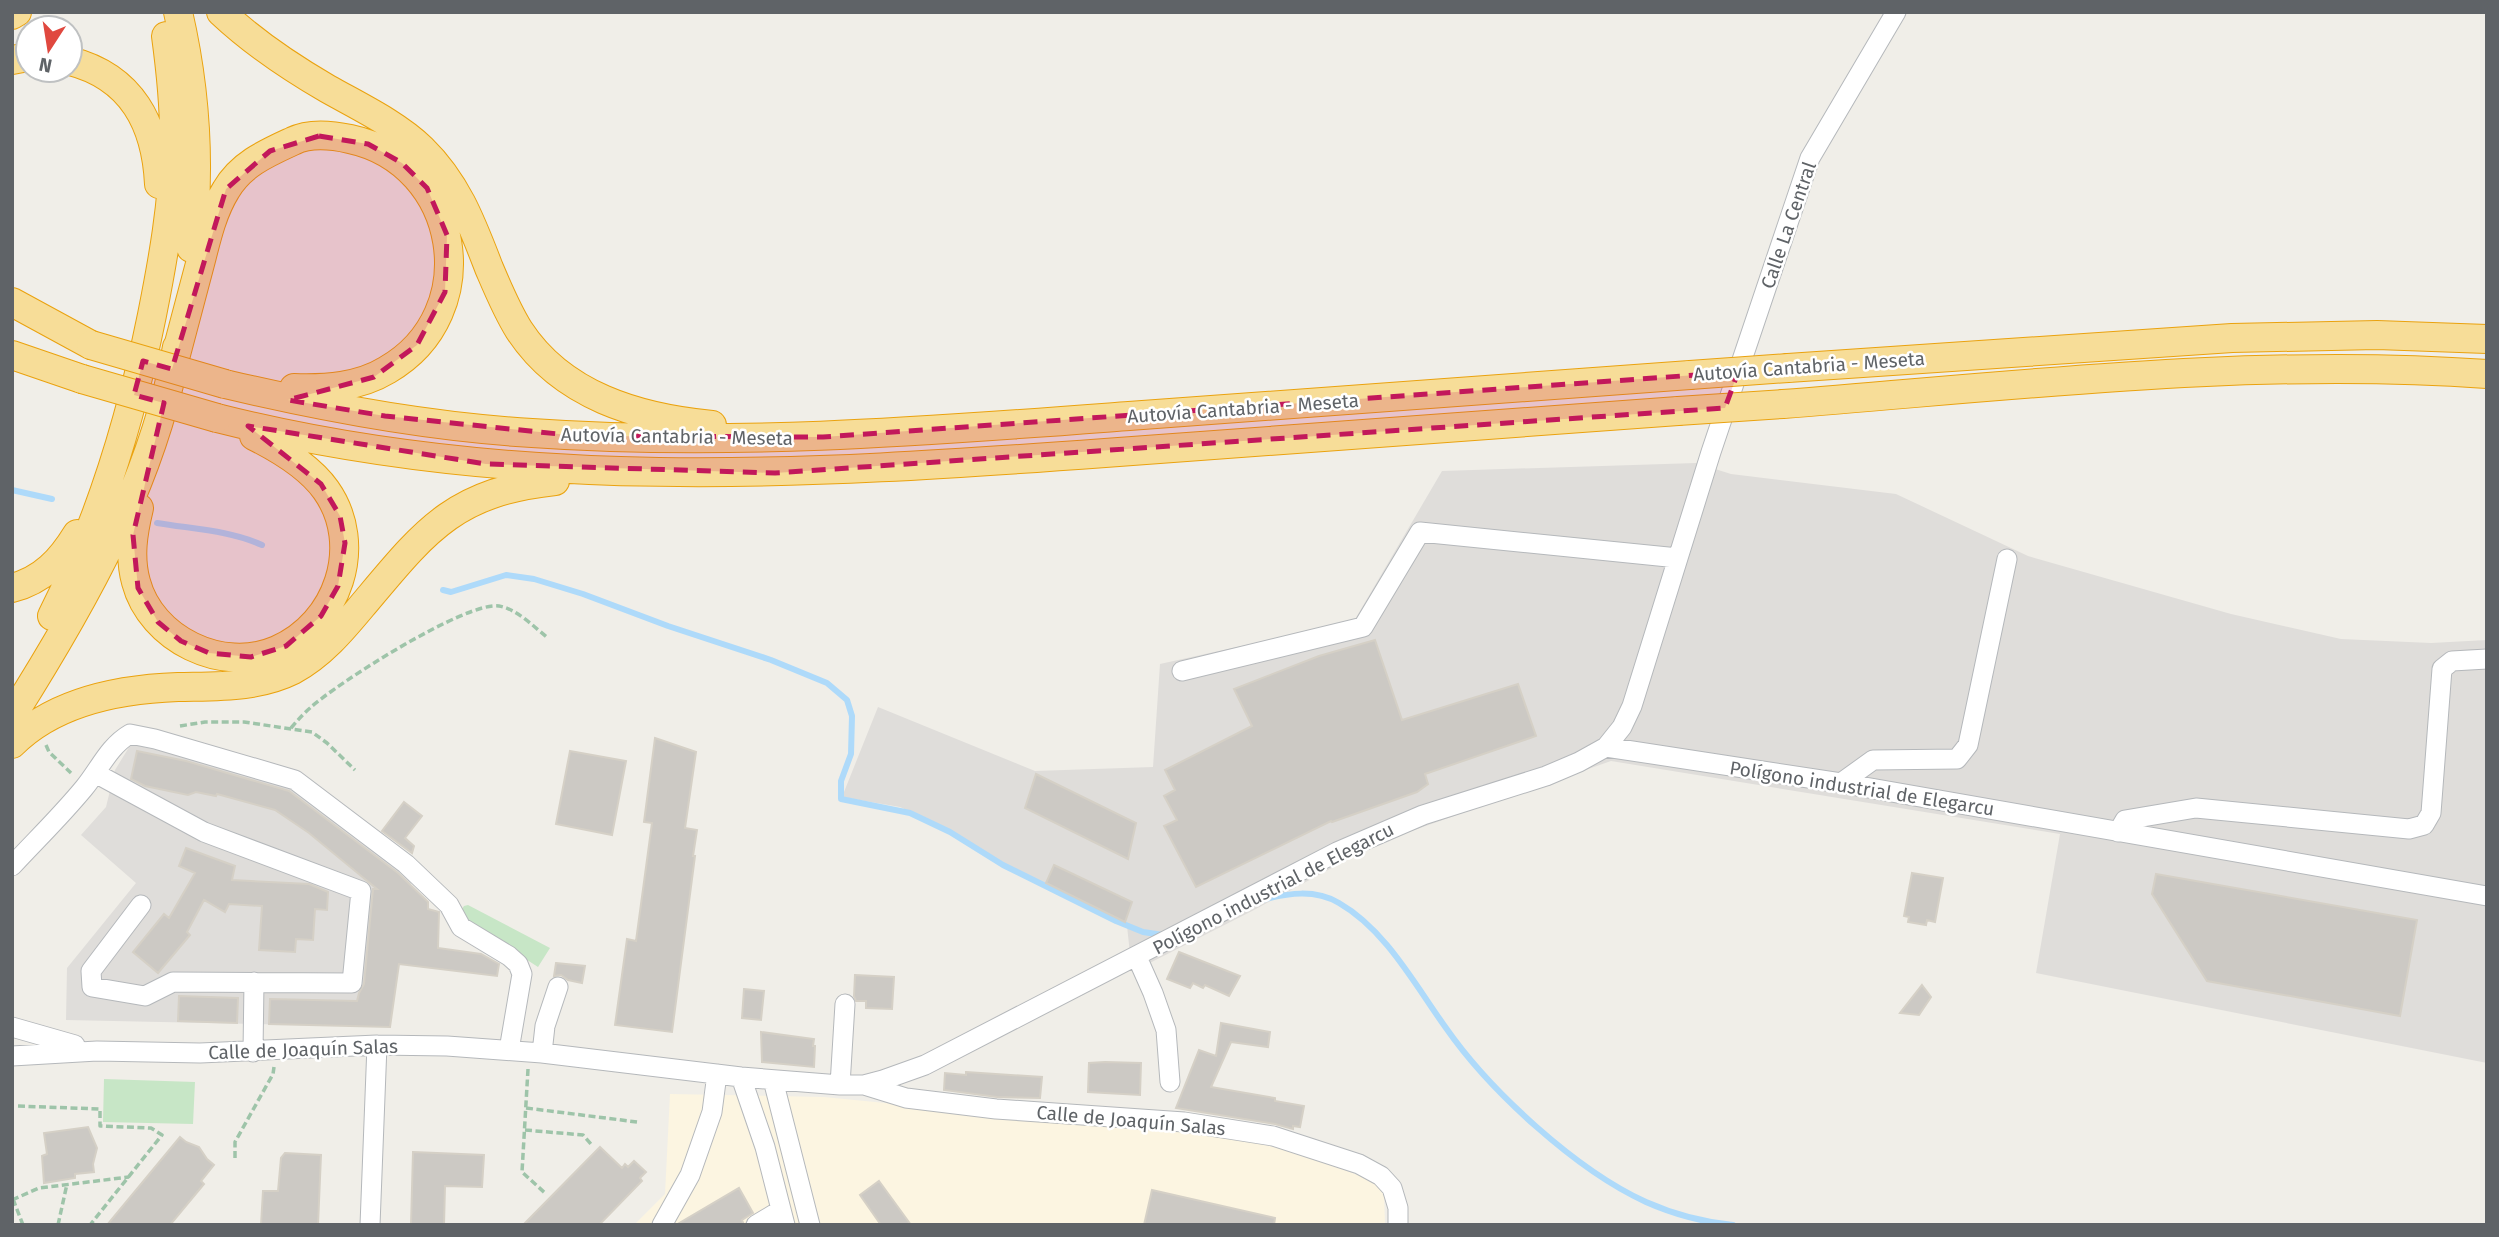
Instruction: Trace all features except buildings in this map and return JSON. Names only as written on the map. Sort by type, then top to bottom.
[{"type":"highway","points":[[12,15],[17,12]]},
{"type":"highway","points":[[12,686],[44,631],[83,550],[126,426],[142,363],[168,223],[174,146],[173,92],[161,12]]},
{"type":"highway","points":[[178,12],[193,89],[197,165],[188,275],[171,375],[133,535],[132,563],[138,588],[158,622],[181,641],[219,655],[259,656],[277,650],[301,636],[327,608],[338,586],[342,570],[344,534],[332,499],[313,475],[285,453],[217,418]]},
{"type":"highway","points":[[221,12],[262,48],[384,121],[428,155],[459,196],[500,293],[520,332],[541,357],[570,382],[600,399],[690,423],[822,437]]},
{"type":"highway","points":[[84,66],[102,73],[119,86],[138,106],[149,127],[157,157],[159,184],[154,306]]},
{"type":"highway","points":[[12,716],[60,637],[121,523],[151,445],[214,214],[226,189],[241,171],[260,156],[298,138],[342,137],[368,144],[402,163],[420,179],[433,198],[443,221],[449,246],[445,292],[432,325],[417,345],[386,371],[344,386],[307,389],[225,384]]},
{"type":"highway","points":[[12,302],[91,345]]},
{"type":"highway","name":"Autovía Cantabria - Meseta","points":[[12,319],[225,384],[385,416],[528,433],[676,439],[822,437],[970,428],[2207,339],[2377,335],[2487,336]]},
{"type":"highway","name":"Autovía Cantabria - Meseta","points":[[12,355],[82,379],[217,418],[330,442],[437,459],[570,470],[680,474],[799,472],[967,463],[2223,373],[2371,370],[2487,374]]},
{"type":"highway","points":[[12,370],[82,379]]},
{"type":"highway","points":[[2223,373],[2487,392]]},
{"type":"highway","points":[[12,588],[40,576],[55,564],[68,547],[98,494],[126,426]]},
{"type":"highway","points":[[12,744],[52,715],[102,696],[143,690],[232,686],[271,678],[293,670],[329,642],[420,539],[446,516],[478,498],[541,483],[680,474]]},
{"type":"street","name":"Calle La Central","points":[[1711,452],[1810,158],[1896,12]]},
{"type":"street","name":"Polígono industrial de Elegarcu","points":[[1137,957],[1337,852],[1423,815],[1546,776],[1580,762],[1606,747],[1622,727],[1632,706],[1711,452]]},
{"type":"street","points":[[1182,671],[1363,627],[1420,532],[1678,558]]},
{"type":"street","name":"Polígono industrial de Elegarcu","points":[[1841,783],[1873,760],[1957,760],[1968,745],[2007,559]]},
{"type":"street","points":[[2118,832],[2125,820],[2196,808],[2409,829],[2424,825],[2431,813],[2442,669],[2452,661],[2487,659]]},
{"type":"street","points":[[12,866],[57,819],[121,740],[130,734],[295,780],[406,864],[449,905],[461,927],[502,951],[518,964],[522,974],[527,1051]]},
{"type":"street","name":"Polígono industrial de Elegarcu","points":[[1606,747],[1841,783],[2487,896]]},
{"type":"street","points":[[95,773],[204,832],[362,891],[352,983],[173,982],[145,996],[92,987],[91,971],[141,905]]},
{"type":"street","points":[[1137,957],[1166,1030],[1170,1082]]},
{"type":"street","name":"Calle de Joaquín Salas","points":[[864,1085],[925,1065],[1137,957]]},
{"type":"street","points":[[253,1052],[254,982]]},
{"type":"street","points":[[527,1051],[545,1026],[558,987]]},
{"type":"street","points":[[841,1085],[845,1004]]},
{"type":"street","name":"Calle de Joaquín Salas","points":[[12,1027],[97,1051]]},
{"type":"street","points":[[370,1225],[377,1045]]},
{"type":"street","name":"Calle de Joaquín Salas","points":[[12,1056],[97,1051],[200,1054],[377,1045],[527,1051],[741,1077],[864,1085],[906,1098],[996,1108],[1184,1122],[1273,1136],[1359,1164],[1381,1176],[1392,1188],[1398,1208],[1398,1225]]},
{"type":"street","points":[[662,1225],[690,1175],[712,1112],[717,1074]]},
{"type":"street","points":[[741,1077],[765,1147],[783,1217],[755,1225]]},
{"type":"street","points":[[773,1080],[810,1225]]},
{"type":"path","points":[[291,728],[311,707],[361,673],[416,637],[468,612],[490,605],[502,606],[518,614],[548,638]]},
{"type":"path","points":[[172,727],[205,722],[244,722],[312,732],[355,770]]},
{"type":"path","points":[[235,1158],[236,1142],[273,1074],[275,1051]]},
{"type":"path","points":[[527,1051],[522,1172],[545,1193]]},
{"type":"path","points":[[18,1106],[100,1109],[100,1126],[151,1128],[162,1135],[90,1225]]},
{"type":"path","points":[[526,1108],[637,1122]]},
{"type":"path","points":[[525,1130],[583,1135],[591,1144]]},
{"type":"path","points":[[23,1225],[13,1200],[38,1188],[129,1177]]},
{"type":"path","points":[[58,1225],[67,1184]]},
{"type":"highlighted area","points":[[319,136],[368,144],[402,163],[427,188],[447,235],[445,292],[417,345],[374,377],[288,400],[385,416],[578,436],[823,437],[1738,372],[1725,408],[775,473],[486,464],[248,426],[321,484],[340,516],[345,543],[338,586],[321,616],[286,646],[251,657],[209,653],[181,641],[158,622],[138,588],[133,535],[164,403],[134,395],[143,361],[172,369],[226,189],[270,151]]},
{"type":"shaded area","points":[[1696,463],[1731,474],[1896,494],[2028,556],[2231,614],[2341,639],[2431,643],[2487,640],[2487,1063],[2036,973],[2060,834],[1611,761],[1380,842],[1132,972],[1127,926],[1004,863],[947,828],[900,807],[842,797],[878,707],[1035,771],[1153,767],[1160,664],[1354,621],[1442,471]]},
{"type":"shaded area","points":[[131,744],[290,782],[412,876],[390,1027],[66,1020],[67,968],[136,883],[81,835],[106,807],[115,770]]},
{"type":"shaded area","points":[[670,1094],[824,1097],[1212,1135],[1292,1150],[1376,1182],[1384,1194],[1385,1225],[634,1225],[665,1194]]},
{"type":"green space","points":[[468,905],[550,948],[538,967],[461,917],[460,912]]},
{"type":"green space","points":[[104,1079],[195,1082],[193,1124],[103,1122]]},
{"type":"waterway","points":[[12,490],[52,499]]},
{"type":"waterway","points":[[157,523],[224,533],[262,545]]},
{"type":"waterway","points":[[443,590],[451,592],[506,575],[534,579],[771,660],[827,683],[847,700],[852,716],[851,754],[841,781],[841,799],[910,813],[950,832],[1003,865],[1116,921],[1143,932],[1163,935]]},
{"type":"waterway","points":[[1262,900],[1291,894],[1311,894],[1330,899],[1356,914],[1399,960],[1464,1052],[1536,1127],[1591,1170],[1646,1202],[1688,1217],[1733,1225]]}]
